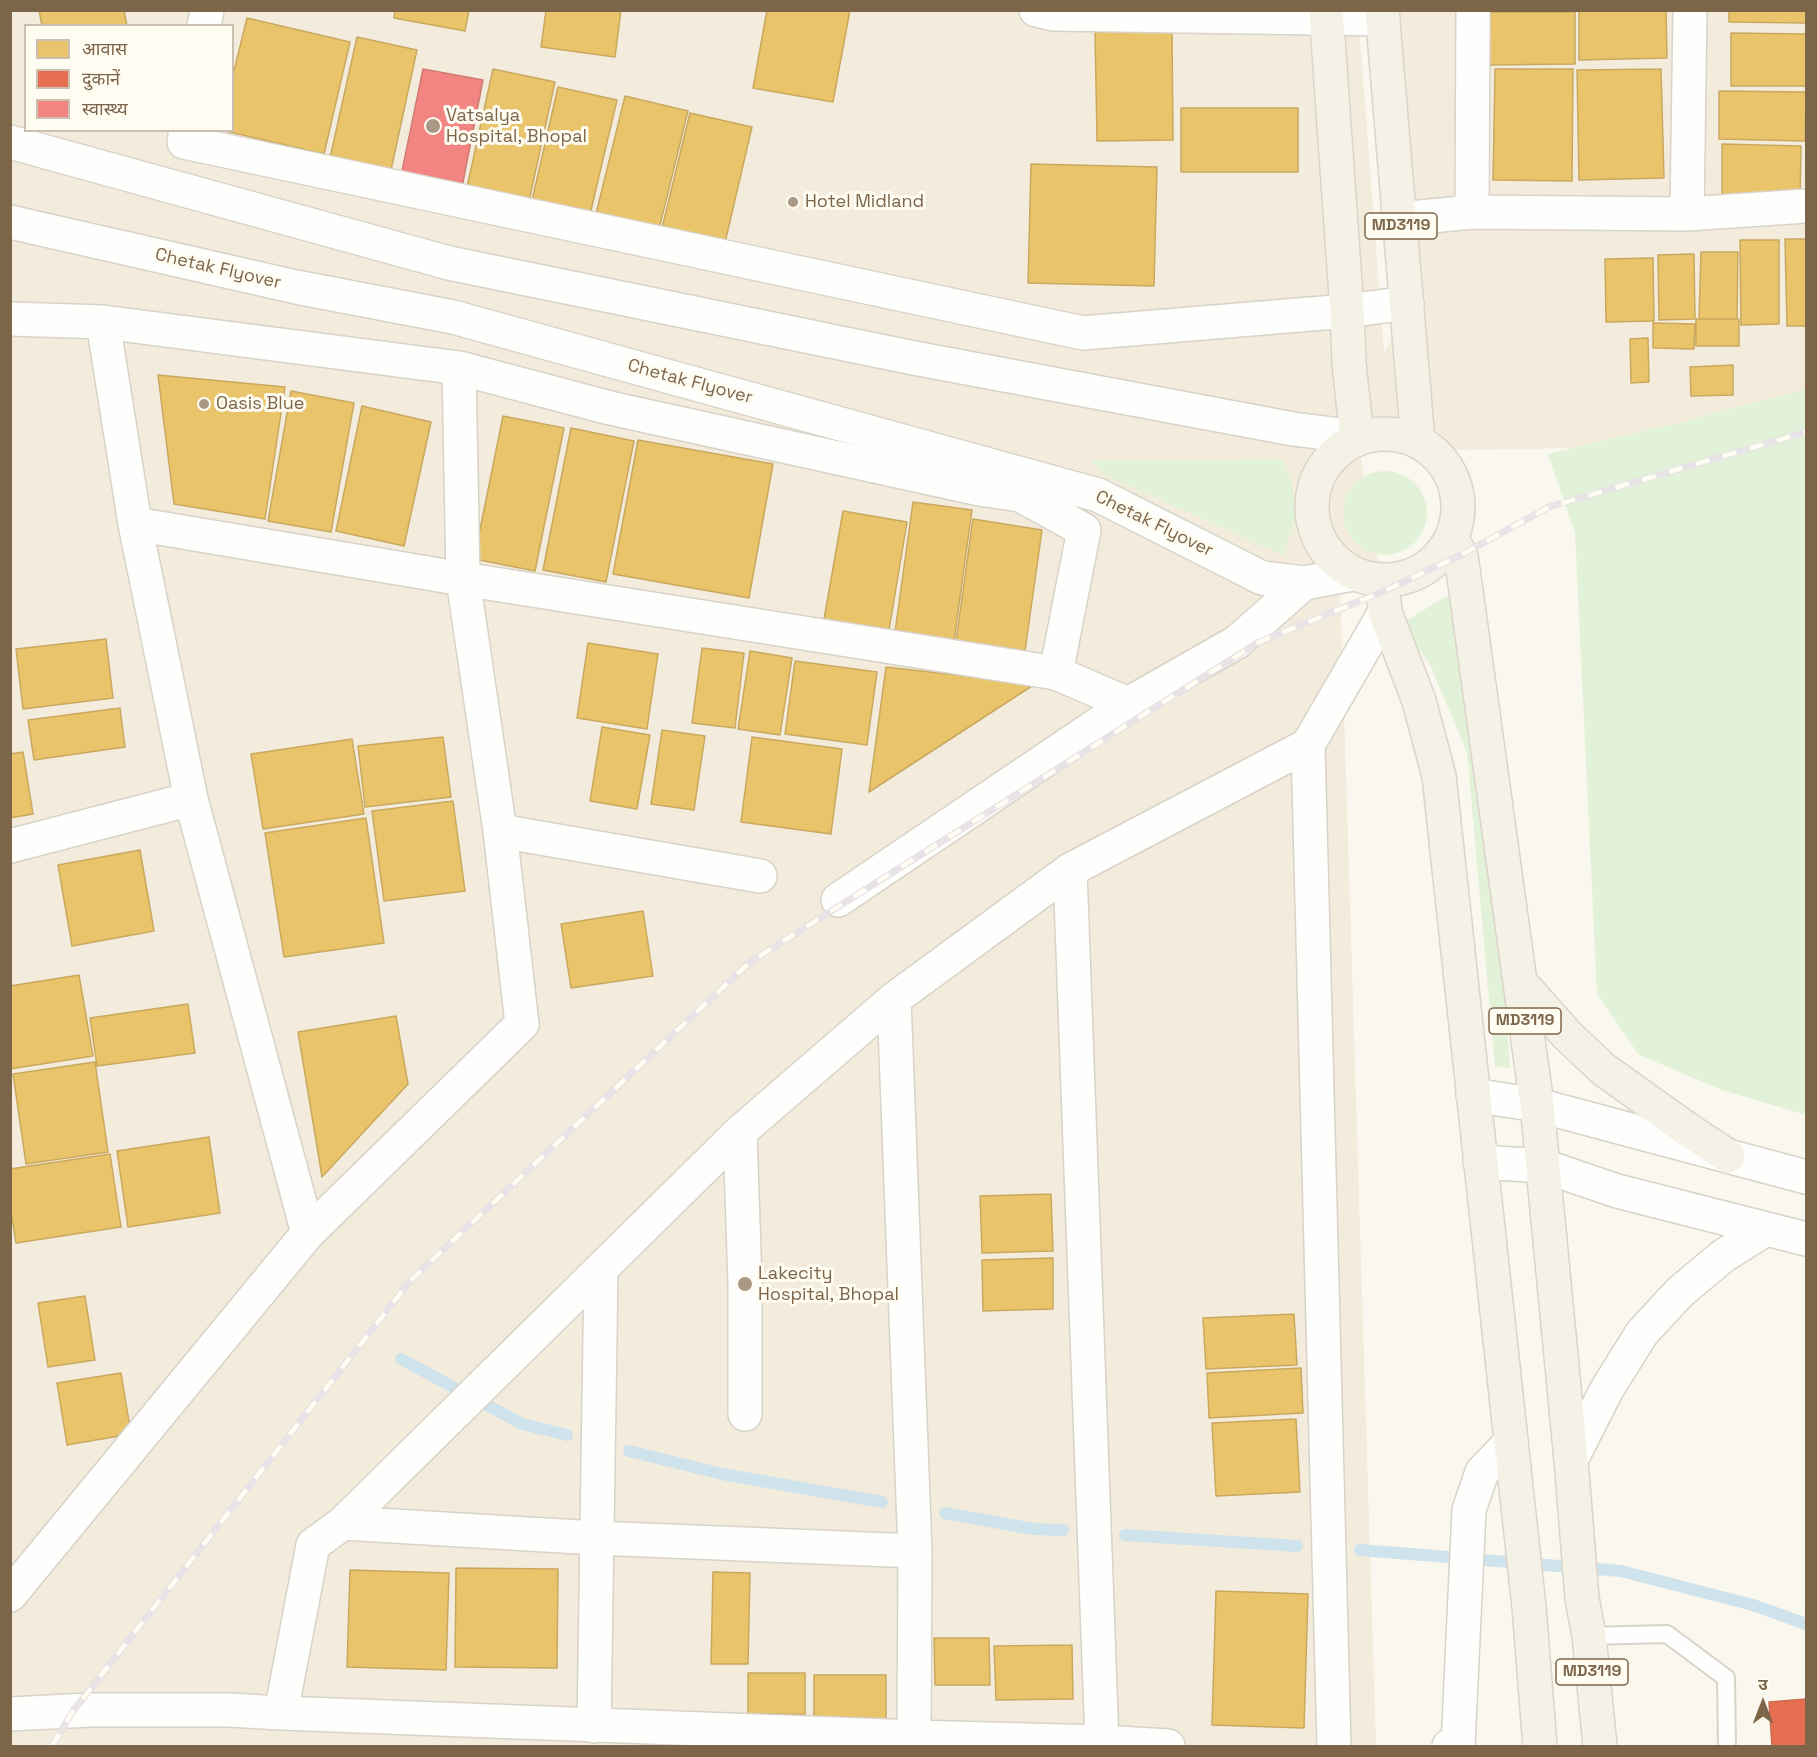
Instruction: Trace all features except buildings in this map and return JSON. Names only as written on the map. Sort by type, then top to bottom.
[{"type":"main road","name":"MD3119","points":[[1326,14],[1349,363],[1357,437]]},
{"type":"main road","name":"MD3119","points":[[1383,15],[1418,442]]},
{"type":"main road","points":[[1396,434],[1418,442],[1441,459],[1455,484],[1460,512],[1452,540],[1434,563],[1409,578],[1373,589],[1330,556],[1315,531],[1312,503],[1319,475],[1342,447],[1357,437],[1396,434]]},
{"type":"main road","name":"MD3119","points":[[1452,540],[1461,555],[1537,1105],[1571,1460],[1581,1598],[1588,1636],[1600,1746]]},
{"type":"main road","name":"MD3119","points":[[1373,589],[1419,701],[1439,776],[1529,1607],[1540,1746]]},
{"type":"main road","points":[[1520,982],[1567,1035],[1603,1069],[1687,1130],[1728,1156]]},
{"type":"street","points":[[1036,10],[1053,14],[1383,15]]},
{"type":"street","points":[[1472,213],[1473,10]]},
{"type":"street","points":[[1687,214],[1690,10]]},
{"type":"street","points":[[186,132],[184,142],[1083,333],[1347,311],[1407,303]]},
{"type":"street","points":[[10,142],[449,263],[926,361],[1293,429],[1357,437]]},
{"type":"street","points":[[1400,219],[1472,213],[1687,214],[1806,206]]},
{"type":"street","name":"Chetak Flyover","points":[[10,222],[296,287],[453,317],[1098,495],[1262,578],[1373,589]]},
{"type":"street","points":[[10,319],[103,322],[459,369],[610,408],[979,489],[1020,495],[1084,530],[1056,674]]},
{"type":"street","points":[[103,322],[135,524],[191,799],[308,1233]]},
{"type":"street","points":[[10,1595],[308,1233],[522,1024],[500,831],[463,579],[459,369]]},
{"type":"street","points":[[135,524],[1056,674],[1128,704]]},
{"type":"street","points":[[838,900],[1128,704],[1237,642],[1304,583]]},
{"type":"street","points":[[1334,1746],[1308,745],[1373,589]]},
{"type":"street","points":[[281,1713],[313,1545],[343,1524],[740,1132],[894,999],[1070,870],[1308,745]]},
{"type":"street","points":[[10,846],[191,799]]},
{"type":"street","points":[[500,831],[760,876]]},
{"type":"street","points":[[1070,870],[1102,1742]]},
{"type":"street","points":[[894,999],[915,1551],[914,1737]]},
{"type":"street","points":[[1473,1095],[1537,1105],[1806,1177]]},
{"type":"street","points":[[740,1132],[745,1284],[745,1414]]},
{"type":"street","points":[[1480,1162],[1544,1166],[1617,1191],[1806,1239]]},
{"type":"street","points":[[1571,1460],[1607,1389],[1642,1333],[1680,1292],[1723,1256],[1766,1229]]},
{"type":"street","points":[[594,1726],[601,1271]]},
{"type":"street","points":[[1449,1746],[1458,1746],[1469,1510],[1482,1472],[1511,1442]]},
{"type":"street","points":[[343,1524],[596,1538],[915,1551]]},
{"type":"street","points":[[10,1713],[206,1710],[1168,1746]]},
{"type":"lane","points":[[1588,1636],[1667,1634],[1726,1678],[1727,1746]]},
{"type":"shaded area","points":[[11,11],[1358,11],[1384,354],[1409,303],[1363,11],[1806,11],[1806,444],[1360,452],[1381,581],[1340,582],[1376,1746],[11,1746]]},
{"type":"green space","points":[[1806,389],[1806,1115],[1722,1090],[1639,1055],[1597,994],[1575,533],[1548,454]]},
{"type":"green space","points":[[1282,459],[1291,480],[1297,514],[1283,555],[1105,475],[1092,461]]},
{"type":"green space","points":[[1385,471],[1401,474],[1415,483],[1424,497],[1427,513],[1424,529],[1415,543],[1401,552],[1385,555],[1369,552],[1355,543],[1346,529],[1343,513],[1346,497],[1355,483],[1369,474]]},
{"type":"green space","points":[[1445,597],[1471,597],[1489,771],[1510,1068],[1495,1066],[1467,752],[1429,663],[1401,624]]},
{"type":"waterway","points":[[401,1359],[522,1424],[567,1435]]},
{"type":"waterway","points":[[629,1451],[722,1474],[882,1502]]},
{"type":"waterway","points":[[945,1513],[1033,1529],[1063,1530]]},
{"type":"waterway","points":[[1125,1535],[1297,1546]]},
{"type":"waterway","points":[[1360,1550],[1621,1571],[1753,1605],[1806,1624]]},
{"type":"railway","points":[[52,1746],[73,1711],[410,1281],[750,962],[1259,642],[1382,592],[1461,555],[1549,507],[1806,432]]},
{"type":"place","name":"Vatsalya Hospital, Bhopal","points":[[433,126]]},
{"type":"place","name":"Hotel Midland","points":[[793,202]]},
{"type":"place","name":"Oasis Blue","points":[[204,404]]},
{"type":"place","name":"Lakecity Hospital, Bhopal","points":[[745,1284]]}]
